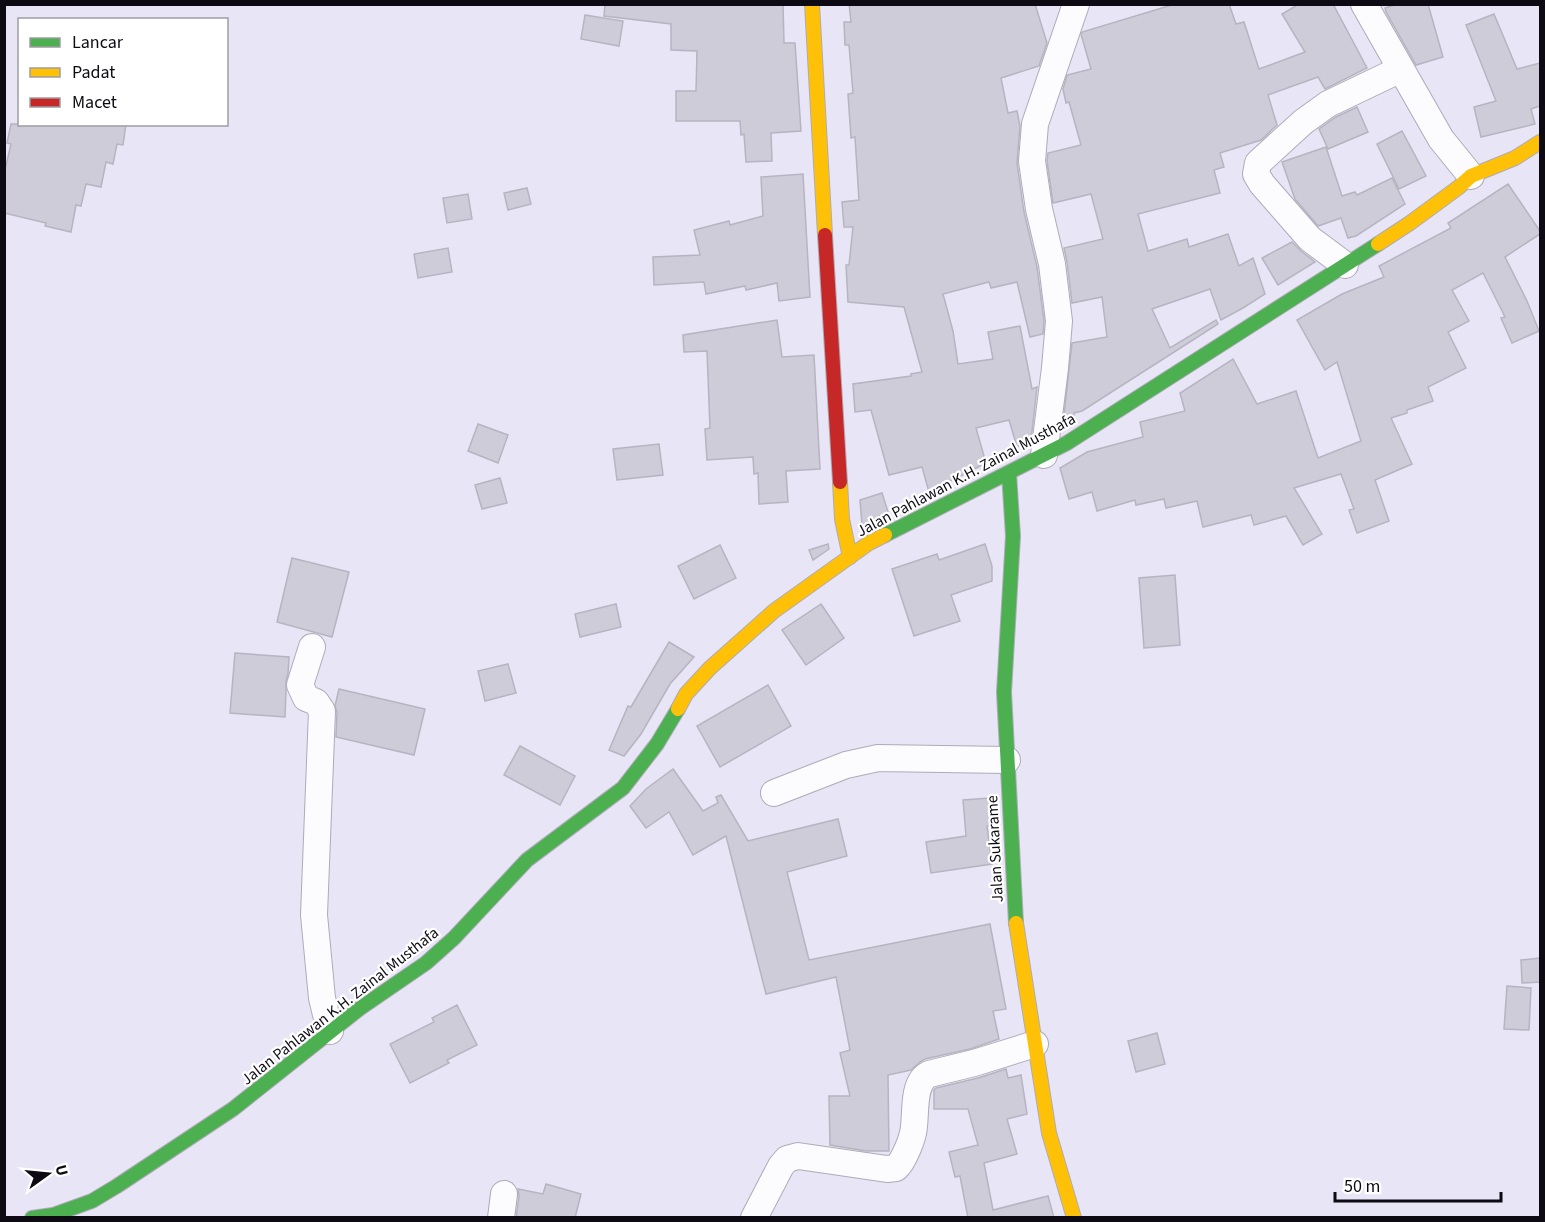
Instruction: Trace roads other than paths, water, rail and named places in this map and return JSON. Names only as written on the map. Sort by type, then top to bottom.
[{"type":"street","points":[[812,4],[842,519],[850,557]]},
{"type":"street","points":[[1044,455],[1059,321],[1052,264],[1039,209],[1032,161],[1035,124],[1076,4]]},
{"type":"street","points":[[1364,4],[1441,138],[1471,176]]},
{"type":"street","points":[[1345,265],[1310,239],[1262,184],[1256,174],[1258,163],[1303,122],[1328,104],[1401,69]]},
{"type":"street","name":"Jalan Pahlawan K.H. Zainal Musthafa","points":[[32,1218],[53,1215],[93,1201],[117,1186],[232,1109],[359,1009],[426,963],[454,938],[527,860],[623,788],[657,744],[686,694],[710,668],[774,610],[869,543],[1077,437],[1410,223],[1471,176],[1515,158],[1540,142]]},
{"type":"street","name":"Jalan Sukarame","points":[[1009,472],[1013,536],[1004,692],[1015,919],[1049,1132],[1074,1218]]},
{"type":"street","points":[[312,647],[300,685],[306,698],[316,702],[322,711],[314,915],[322,998],[330,1031]]},
{"type":"street","points":[[774,793],[846,765],[878,758],[1007,760]]},
{"type":"street","points":[[754,1218],[781,1166],[787,1159],[798,1156],[896,1168],[913,1133],[915,1105],[923,1077],[1035,1044]]}]
